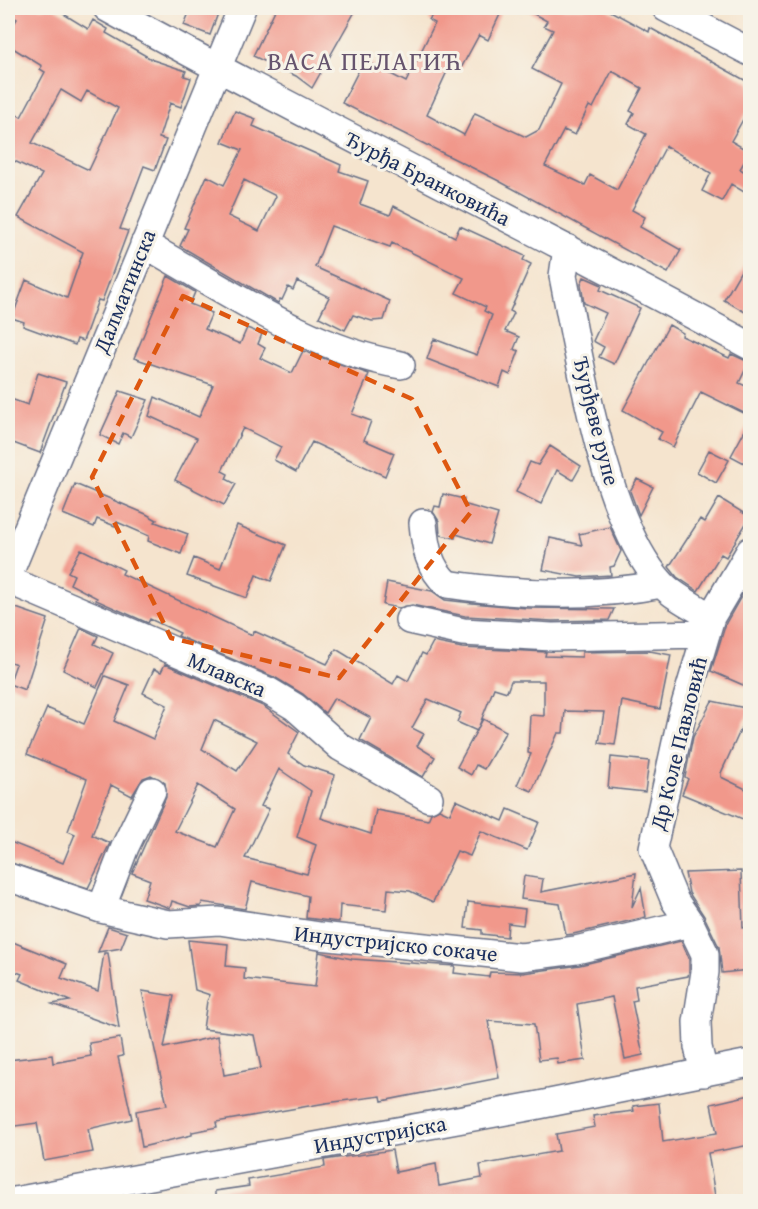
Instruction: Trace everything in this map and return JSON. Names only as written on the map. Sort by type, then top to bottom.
[{"type":"street","name":"Ђурђа Бранковића","points":[[107,8],[216,68],[567,248],[750,346]]},
{"type":"street","name":"Далматинска","points":[[9,567],[242,8]]},
{"type":"street","points":[[666,8],[750,52]]},
{"type":"street","points":[[144,244],[286,324],[357,354],[401,365]]},
{"type":"street","name":"Ђурђеве рупе","points":[[567,248],[563,276],[602,453],[628,528],[662,584],[708,625]]},
{"type":"street","points":[[423,523],[425,550],[439,577],[447,584],[530,594],[635,589],[662,584]]},
{"type":"street","points":[[409,620],[463,632],[552,637],[708,625],[750,551]]},
{"type":"street","name":"Млавска","points":[[9,567],[270,692],[295,706],[340,747],[429,798]]},
{"type":"street","name":"Др Коле Павловић","points":[[704,1072],[698,1047],[697,1022],[705,972],[705,954],[690,923],[675,901],[653,848],[682,715],[708,625]]},
{"type":"street","points":[[101,909],[124,847],[152,791]]},
{"type":"street","name":"Индустријско сокаче","points":[[8,877],[101,909],[168,924],[219,921],[320,936],[520,957],[576,950],[690,923]]},
{"type":"street","name":"Индустријска","points":[[9,1202],[522,1108],[750,1063]]},
{"type":"highlighted area","points":[[183,296],[412,399],[471,512],[339,678],[171,638],[92,477]]},
{"type":"building","points":[[8,8],[54,8],[88,29],[93,20],[108,29],[106,33],[153,60],[186,71],[184,76],[191,78],[181,107],[170,103],[159,138],[166,140],[155,170],[144,166],[120,229],[128,231],[102,301],[98,300],[83,341],[77,339],[75,345],[23,326],[24,322],[12,318],[26,280],[67,298],[83,252],[18,217],[42,174],[8,158],[8,109],[21,117],[45,72],[40,69],[42,66],[8,45],[8,33],[17,19],[8,14]],"holes":[[[61,90],[81,102],[87,91],[118,108],[89,170],[32,143]]]},
{"type":"building","points":[[191,8],[220,8],[210,35],[184,25]]},
{"type":"building","points":[[276,8],[357,8],[312,88],[296,76],[253,56]]},
{"type":"building","points":[[436,8],[503,8],[488,40],[479,35],[460,70],[450,65],[427,115],[464,135],[475,113],[526,137],[539,130],[561,84],[532,69],[553,30],[544,26],[547,21],[523,8],[605,8],[649,32],[650,28],[750,83],[750,107],[731,141],[750,152],[740,169],[750,175],[744,192],[731,184],[722,201],[702,191],[711,173],[666,146],[632,210],[645,217],[640,227],[681,250],[668,273],[497,180],[342,103],[364,60],[406,82],[435,23],[429,20]],"holes":[[[612,71],[642,88],[630,111],[634,113],[628,124],[646,134],[617,190],[590,175],[585,185],[545,166],[564,130],[575,135],[589,106],[593,108]]]},
{"type":"building","points":[[235,111],[256,119],[253,126],[341,165],[339,171],[368,181],[360,204],[390,215],[394,206],[455,237],[460,226],[525,256],[523,260],[531,264],[510,311],[514,313],[505,331],[519,337],[514,349],[519,351],[510,375],[504,372],[499,387],[427,359],[434,339],[477,355],[492,315],[484,311],[486,307],[456,293],[464,278],[392,243],[390,247],[331,226],[315,267],[390,301],[384,320],[372,321],[353,315],[345,330],[319,317],[329,297],[297,281],[293,290],[288,287],[282,300],[280,299],[278,303],[180,246],[188,229],[184,228],[207,176],[224,185],[242,150],[222,142]],"holes":[[[244,180],[276,196],[259,231],[228,216]]]},
{"type":"building","points":[[750,255],[750,315],[724,300]]},
{"type":"building","points":[[168,276],[195,292],[190,304],[212,313],[205,329],[240,344],[247,328],[262,334],[258,344],[265,348],[260,358],[292,373],[303,351],[369,374],[352,414],[371,421],[364,440],[394,453],[385,476],[312,442],[296,472],[274,460],[281,447],[243,428],[222,471],[228,474],[226,479],[236,484],[224,505],[175,480],[197,438],[149,416],[155,397],[199,417],[213,385],[134,358]]},
{"type":"building","points":[[584,277],[602,285],[600,290],[640,308],[614,364],[599,357],[604,347],[593,341],[606,313],[584,303],[581,284]]},
{"type":"building","points":[[669,325],[683,333],[682,336],[729,358],[731,354],[749,362],[739,383],[750,388],[750,416],[701,392],[673,447],[658,439],[662,432],[623,410]]},
{"type":"building","points":[[38,373],[66,382],[40,453],[8,441],[8,398],[28,405]]},
{"type":"building","points":[[120,391],[148,400],[131,437],[123,433],[118,444],[100,435]]},
{"type":"building","points":[[750,421],[750,466],[731,456]]},
{"type":"building","points":[[550,446],[581,466],[573,480],[557,470],[541,504],[516,492],[530,462],[538,465]]},
{"type":"building","points":[[709,450],[729,460],[716,483],[697,472]]},
{"type":"building","points":[[637,479],[653,487],[639,515],[630,491]]},
{"type":"building","points":[[75,484],[146,514],[157,520],[155,522],[188,534],[181,554],[148,541],[149,536],[117,522],[115,526],[97,519],[94,527],[63,514]]},
{"type":"building","points":[[443,494],[464,499],[463,504],[498,514],[489,544],[456,534],[455,538],[440,535],[439,521],[433,512],[435,506],[440,507]]},
{"type":"building","points":[[719,498],[750,517],[726,557],[721,554],[698,591],[677,577],[669,567],[700,519],[705,522]]},
{"type":"building","points":[[237,525],[286,545],[271,581],[256,575],[247,598],[187,576],[194,558],[220,569]]},
{"type":"building","points":[[610,527],[621,551],[614,566],[610,567],[611,575],[579,577],[543,570],[550,538],[582,545],[579,534]]},
{"type":"building","points":[[81,549],[124,570],[122,574],[252,635],[254,631],[327,664],[336,649],[393,684],[398,675],[408,681],[422,653],[426,655],[433,642],[462,648],[546,652],[545,656],[582,657],[582,652],[650,651],[671,655],[660,709],[622,701],[615,745],[599,743],[604,712],[565,711],[563,733],[558,733],[532,791],[517,785],[531,754],[528,753],[530,715],[544,716],[544,681],[511,681],[507,692],[494,688],[477,731],[457,722],[461,713],[428,699],[412,728],[424,734],[417,746],[435,757],[423,777],[360,740],[371,718],[334,698],[325,713],[303,694],[276,678],[178,636],[180,633],[150,619],[148,623],[96,600],[97,598],[70,584],[74,575],[68,572]]},
{"type":"building","points":[[750,581],[750,688],[711,671],[726,623]]},
{"type":"building","points":[[387,582],[432,591],[445,600],[527,608],[614,609],[609,620],[552,621],[465,616],[412,605],[399,608],[383,605]]},
{"type":"building","points":[[16,608],[48,619],[25,690],[9,684],[16,664],[8,661],[14,633],[8,631],[8,614],[13,616]]},
{"type":"building","points":[[81,628],[98,636],[94,644],[113,653],[97,687],[63,670]]},
{"type":"building","points":[[165,664],[263,706],[299,732],[288,754],[304,765],[335,775],[321,818],[371,834],[376,810],[428,820],[431,813],[439,809],[450,814],[456,800],[503,821],[508,809],[539,822],[527,850],[481,831],[470,856],[457,851],[433,902],[410,891],[388,889],[386,910],[340,905],[339,922],[306,918],[308,896],[252,882],[245,909],[202,902],[201,906],[190,907],[172,901],[170,908],[144,899],[150,880],[132,873],[166,797],[165,783],[151,775],[143,778],[132,796],[111,785],[92,835],[110,843],[88,888],[8,862],[8,841],[63,863],[75,834],[68,831],[87,779],[27,754],[47,708],[84,724],[105,676],[129,685],[114,721],[153,739],[167,705],[143,693],[154,669],[161,672]],"holes":[[[214,720],[257,741],[237,771],[202,749]],[[279,769],[311,791],[297,837],[316,845],[307,874],[245,858],[269,809],[261,806]],[[198,785],[235,809],[217,847],[175,831]]]},
{"type":"building","points":[[712,701],[750,709],[721,777],[750,791],[750,822],[682,794],[688,779],[685,777],[693,737]]},
{"type":"building","points":[[483,719],[506,731],[484,769],[476,765],[471,775],[457,767]]},
{"type":"building","points":[[611,757],[649,761],[645,792],[608,788]]},
{"type":"building","points":[[741,871],[743,928],[750,927],[749,970],[722,973],[719,947],[704,916],[689,893],[685,873]]},
{"type":"building","points":[[636,873],[632,907],[641,888],[646,917],[573,934],[566,935],[560,904],[521,899],[524,876],[543,879],[541,892]]},
{"type":"building","points":[[468,902],[525,909],[523,925],[508,923],[507,937],[482,934],[482,930],[465,928]]},
{"type":"building","points":[[108,927],[127,933],[121,948],[98,952]]},
{"type":"building","points":[[8,940],[67,964],[61,978],[98,991],[104,953],[108,953],[119,1028],[52,1004],[70,1001],[19,980],[22,974],[8,969]]},
{"type":"building","points":[[188,940],[228,944],[226,966],[245,968],[244,979],[315,987],[319,952],[352,959],[455,966],[454,973],[489,977],[490,972],[523,973],[580,965],[681,941],[689,958],[689,971],[688,976],[635,986],[637,1000],[632,1001],[643,1055],[625,1059],[612,997],[577,1004],[585,1060],[558,1064],[557,1058],[539,1060],[534,1024],[488,1021],[499,1078],[382,1101],[381,1096],[216,1122],[217,1127],[142,1147],[136,1111],[167,1105],[142,991],[174,996],[164,1048],[218,1036],[224,1075],[261,1068],[254,1035],[203,1029],[210,995],[195,990]]},
{"type":"building","points":[[120,1038],[123,1056],[118,1057],[132,1119],[88,1129],[93,1152],[44,1161],[37,1123],[8,1127],[8,1060],[52,1055],[53,1063],[91,1056],[89,1043]]},
{"type":"building","points":[[750,1095],[750,1145],[708,1153],[716,1202],[629,1202],[628,1196],[600,1202],[215,1202],[215,1191],[249,1186],[248,1180],[325,1167],[324,1160],[392,1150],[396,1172],[436,1164],[439,1186],[482,1178],[480,1165],[559,1151],[556,1134],[595,1127],[593,1116],[634,1111],[633,1106],[659,1103],[663,1142],[717,1133],[711,1104]]},
{"type":"district","name":"ВАСА ПЕЛАГИЋ","points":[[365,60]]}]
